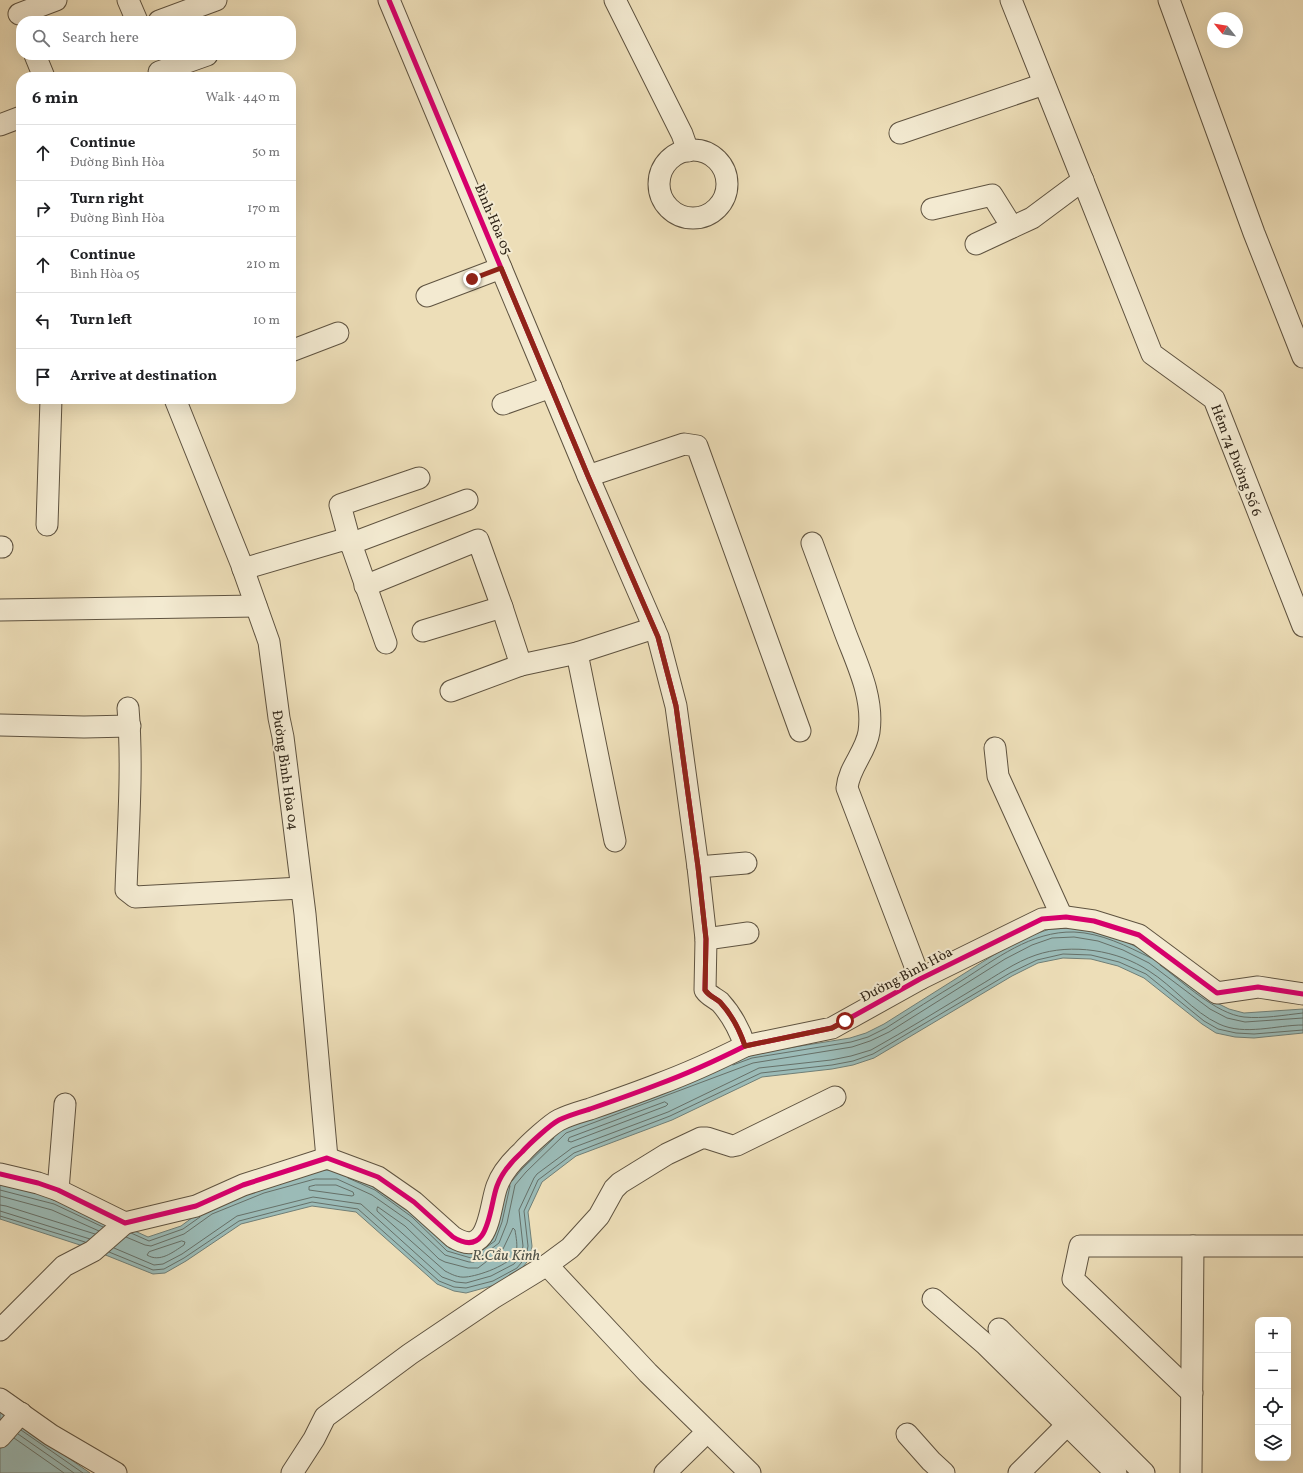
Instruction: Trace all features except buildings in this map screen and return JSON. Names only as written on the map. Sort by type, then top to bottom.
[{"type":"street","points":[[18,12],[56,0]]},
{"type":"street","points":[[128,0],[135,16]]},
{"type":"street","points":[[173,16],[216,0]]},
{"type":"street","name":"Bình Hòa 05","points":[[389,0],[588,476],[654,628],[676,706],[698,867]]},
{"type":"street","points":[[615,0],[682,134],[688,151]]},
{"type":"street","name":"Hẻm 74 Đường Số 6","points":[[1011,0],[1152,354],[1214,399],[1303,626]]},
{"type":"street","points":[[1169,0],[1254,233],[1303,357]]},
{"type":"street","points":[[37,60],[42,72]]},
{"type":"street","points":[[158,71],[192,60]]},
{"type":"street","points":[[900,132],[1044,84]]},
{"type":"street","points":[[0,125],[16,119]]},
{"type":"street","points":[[976,244],[1032,218],[1083,180]]},
{"type":"street","points":[[932,210],[992,195],[1012,227]]},
{"type":"street","points":[[427,296],[501,268]]},
{"type":"street","points":[[296,349],[338,333]]},
{"type":"street","points":[[503,404],[551,387]]},
{"type":"street","points":[[46,525],[51,404]]},
{"type":"street","name":"Đường Bình Hòa 04","points":[[177,404],[243,569],[269,642],[283,737],[305,914],[327,1158]]},
{"type":"street","points":[[588,476],[684,444],[697,446],[800,730]]},
{"type":"street","points":[[386,643],[350,541],[340,505],[419,478]]},
{"type":"street","points":[[243,569],[350,541],[467,500]]},
{"type":"street","points":[[365,586],[478,540],[521,664]]},
{"type":"street","points":[[812,543],[867,691],[870,718],[869,732],[863,751],[849,776],[847,788],[920,979]]},
{"type":"street","points":[[0,610],[256,606]]},
{"type":"street","points":[[423,631],[502,607]]},
{"type":"street","points":[[451,691],[521,664],[577,653],[654,628]]},
{"type":"street","points":[[577,653],[616,841]]},
{"type":"street","points":[[0,725],[84,727],[129,717],[130,780],[126,890],[135,897],[301,888]]},
{"type":"street","points":[[995,748],[998,776],[1062,917]]},
{"type":"street","points":[[745,1046],[741,1032],[723,1006],[705,990],[706,939],[698,867],[746,863]]},
{"type":"street","name":"Đường Bình Hòa","points":[[327,1158],[378,1177],[414,1202],[453,1237],[468,1243],[474,1242],[480,1239],[484,1232],[497,1186],[505,1169],[557,1120],[660,1084],[706,1066],[745,1046],[832,1028],[920,979],[1042,919],[1062,917],[1094,921],[1139,935],[1217,993],[1258,987],[1303,994]]},
{"type":"street","points":[[706,939],[748,933]]},
{"type":"street","points":[[292,1473],[314,1439],[325,1417],[410,1354],[493,1298],[547,1265],[570,1248],[589,1227],[606,1204],[616,1186],[668,1154],[701,1138],[707,1138],[732,1146],[737,1145],[835,1096]]},
{"type":"street","points":[[58,1190],[65,1104]]},
{"type":"street","points":[[0,1330],[64,1266],[93,1251],[125,1223],[196,1206],[242,1185],[327,1158]]},
{"type":"street","points":[[0,1174],[58,1190],[125,1223]]},
{"type":"street","points":[[1192,1392],[1073,1279],[1080,1246],[1303,1246]]},
{"type":"street","points":[[1191,1473],[1193,1246]]},
{"type":"street","points":[[547,1265],[648,1373],[750,1473]]},
{"type":"street","points":[[933,1299],[1073,1417],[1144,1473]]},
{"type":"street","points":[[998,1330],[1073,1417],[1116,1473]]},
{"type":"street","points":[[0,1399],[11,1425],[51,1435],[116,1473]]},
{"type":"street","points":[[1019,1473],[1073,1417]]},
{"type":"street","points":[[666,1473],[707,1432]]},
{"type":"street","points":[[907,1434],[944,1473]]},
{"type":"water","name":"R.Cầu Kinh","points":[[1075,928],[1100,933],[1126,942],[1154,955],[1215,1002],[1229,1009],[1244,1013],[1303,1009],[1303,1033],[1254,1038],[1235,1037],[1216,1033],[1202,1024],[1144,978],[1118,966],[1091,959],[1063,958],[1038,963],[1012,976],[874,1058],[853,1065],[832,1069],[762,1077],[672,1120],[576,1156],[542,1182],[528,1212],[532,1246],[530,1258],[520,1271],[495,1285],[466,1293],[454,1291],[437,1284],[356,1212],[312,1206],[241,1224],[186,1261],[165,1273],[153,1274],[83,1246],[0,1219],[0,1180],[58,1196],[148,1237],[181,1226],[208,1206],[314,1170],[339,1170],[377,1187],[414,1214],[449,1248],[472,1254],[491,1239],[506,1182],[561,1126],[751,1054],[850,1038],[866,1033],[884,1024],[1000,951],[1029,936],[1050,929]]},
{"type":"water","points":[[0,1410],[90,1473],[0,1473]]},
{"type":"cycle path","points":[[389,0],[588,476],[658,637],[676,706],[698,867],[706,939],[705,990],[720,1002],[728,1012],[738,1029],[745,1046],[832,1028],[920,979],[1042,919],[1066,917],[1094,921],[1139,935],[1217,993],[1258,987],[1303,994]]},
{"type":"cycle path","points":[[0,1174],[38,1183],[58,1190],[125,1223],[196,1206],[243,1185],[327,1158],[378,1177],[414,1202],[453,1237],[465,1242],[474,1242],[481,1237],[486,1228],[494,1195],[504,1172],[530,1144],[555,1122],[681,1075],[745,1046]]},
{"type":"route","points":[[472,279],[501,268],[588,476],[658,637],[676,706],[698,867],[706,939],[705,990],[710,996],[720,1003],[741,1032],[745,1046],[832,1028],[845,1021]]}]
